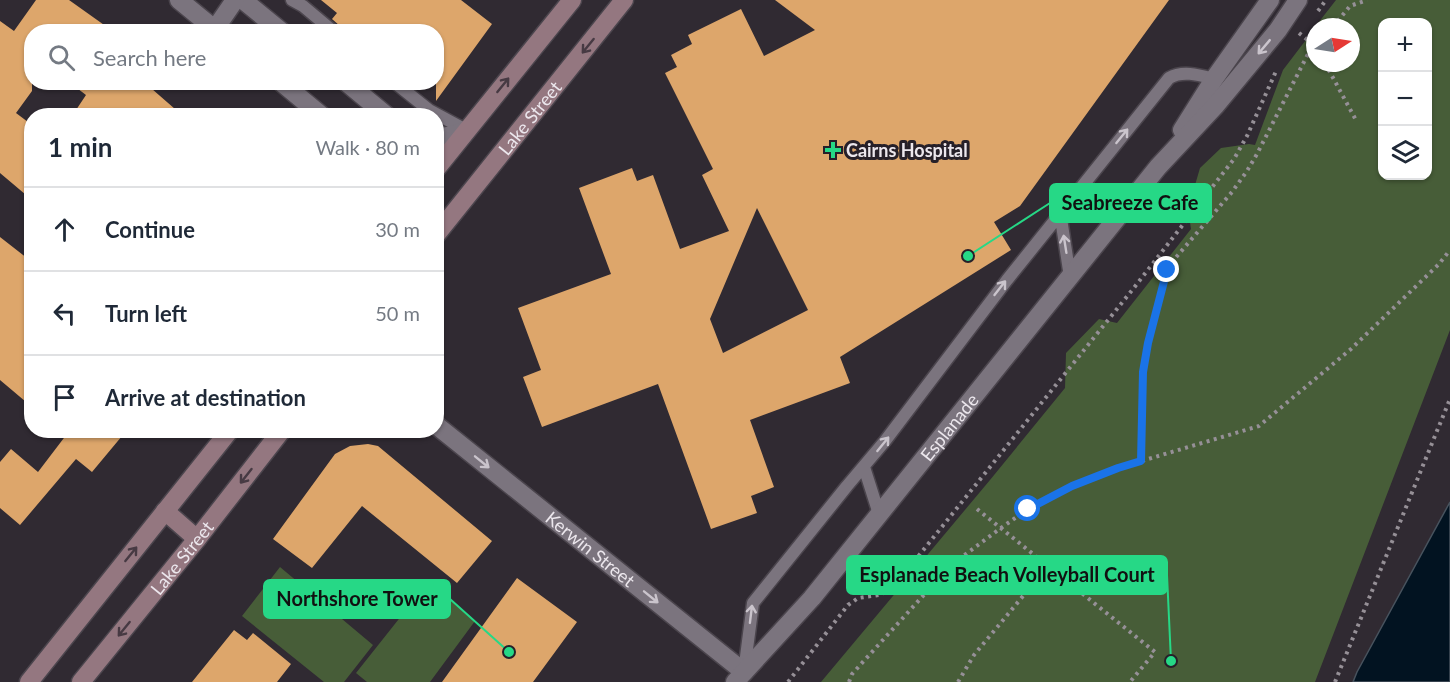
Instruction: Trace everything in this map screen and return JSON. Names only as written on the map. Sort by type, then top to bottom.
[{"type":"main road","points":[[444,159],[572,0]]},
{"type":"main road","name":"Lake Street","points":[[444,225],[624,0]]},
{"type":"main road","points":[[29,682],[224,438]]},
{"type":"main road","name":"Lake Street","points":[[81,682],[276,438]]},
{"type":"main road","points":[[165,511],[197,539]]},
{"type":"street","points":[[179,0],[209,24]]},
{"type":"street","points":[[221,24],[235,0]]},
{"type":"street","points":[[243,0],[272,24]]},
{"type":"street","name":"Esplanade","points":[[1158,167],[1214,79],[1270,0]]},
{"type":"street","name":"Esplanade","points":[[739,677],[812,598],[1158,167],[1216,105],[1278,30],[1298,0]]},
{"type":"street","points":[[291,90],[312,108]]},
{"type":"street","points":[[356,90],[377,108]]},
{"type":"street","points":[[444,136],[466,130]]},
{"type":"street","name":"Kerwin Street","points":[[444,433],[739,677]]},
{"type":"lane","points":[[292,0],[324,24]]},
{"type":"lane","points":[[739,677],[753,603],[921,394],[985,307],[1060,212],[1169,78],[1188,74],[1214,79]]},
{"type":"lane","points":[[404,90],[425,108]]},
{"type":"lane","points":[[444,119],[466,130]]},
{"type":"lane","points":[[1060,212],[1071,277]]},
{"type":"lane","points":[[864,466],[879,514]]},
{"type":"path","points":[[1314,17],[1326,0]]},
{"type":"path","points":[[1340,18],[1350,6],[1367,0]]},
{"type":"path","points":[[1295,30],[1306,38]]},
{"type":"path","points":[[1294,43],[1301,34]]},
{"type":"path","points":[[1141,461],[1143,372],[1167,270],[1247,171],[1306,58]]},
{"type":"path","points":[[788,682],[848,605],[858,598],[879,595],[892,589],[1133,289],[1240,150],[1282,61]]},
{"type":"path","points":[[1330,72],[1357,122]]},
{"type":"path","points":[[849,682],[852,674],[951,565],[1001,528],[1028,509],[1072,486],[1118,468],[1259,426],[1351,349],[1439,264],[1450,250]]},
{"type":"path","points":[[1335,682],[1450,399]]},
{"type":"path","points":[[977,509],[1155,652],[1130,682]]},
{"type":"path","points":[[958,682],[974,655],[1048,566]]},
{"type":"green space","points":[[1336,0],[1450,0],[1450,330],[1315,682],[821,682],[1065,388],[1066,353],[1099,319],[1117,323],[1191,229],[1188,209],[1200,168],[1221,148],[1255,145],[1283,70],[1306,40],[1306,72],[1360,72],[1360,18],[1322,18]]},
{"type":"green space","points":[[280,567],[373,645],[344,682],[324,682],[242,616]]},
{"type":"green space","points":[[429,581],[475,621],[430,682],[367,682],[356,673]]},
{"type":"water","points":[[1450,502],[1450,682],[1353,682],[1357,672]]},
{"type":"building","points":[[36,0],[69,0],[103,24],[24,24],[24,90],[32,91],[16,113],[24,119],[24,193],[0,173],[0,21],[14,31]]},
{"type":"building","points":[[321,0],[461,0],[492,24],[444,90],[444,24],[338,24],[332,19],[337,13]]},
{"type":"building","name":"Cairns Hospital","points":[[775,0],[1169,0],[1020,206],[994,222],[1011,250],[840,357],[850,383],[750,420],[774,487],[751,496],[757,513],[711,529],[658,384],[542,427],[523,377],[541,370],[518,308],[611,274],[579,188],[632,168],[637,181],[653,175],[680,249],[729,231],[702,175],[713,169],[665,73],[677,67],[671,55],[692,44],[688,35],[741,9],[764,56],[815,30]],"holes":[[[757,208],[808,310],[723,353],[710,319]]]},
{"type":"building","points":[[79,90],[153,90],[174,108],[77,108],[86,95]]},
{"type":"building","points":[[436,90],[444,90],[436,101]]},
{"type":"building","points":[[0,237],[24,256],[24,400],[0,380]]},
{"type":"building","points":[[64,438],[120,438],[92,472],[76,459],[20,525],[0,508],[0,462],[11,449],[38,472]]},
{"type":"building","points":[[368,444],[378,446],[492,541],[457,583],[362,506],[312,568],[273,539],[335,454],[350,446]]},
{"type":"building","points":[[517,578],[577,622],[533,682],[442,682]]},
{"type":"building","points":[[234,630],[247,640],[253,633],[291,664],[277,682],[192,682]]},
{"type":"place","name":"Cairns Hospital","points":[[833,150]]},
{"type":"place","name":"Seabreeze Cafe","points":[[968,256]]},
{"type":"place","name":"Northshore Tower","points":[[509,652]]},
{"type":"place","name":"Esplanade Beach Volleyball Court","points":[[1171,661]]},
{"type":"route","points":[[1028,509],[1072,486],[1141,461],[1143,372],[1167,270]]}]
